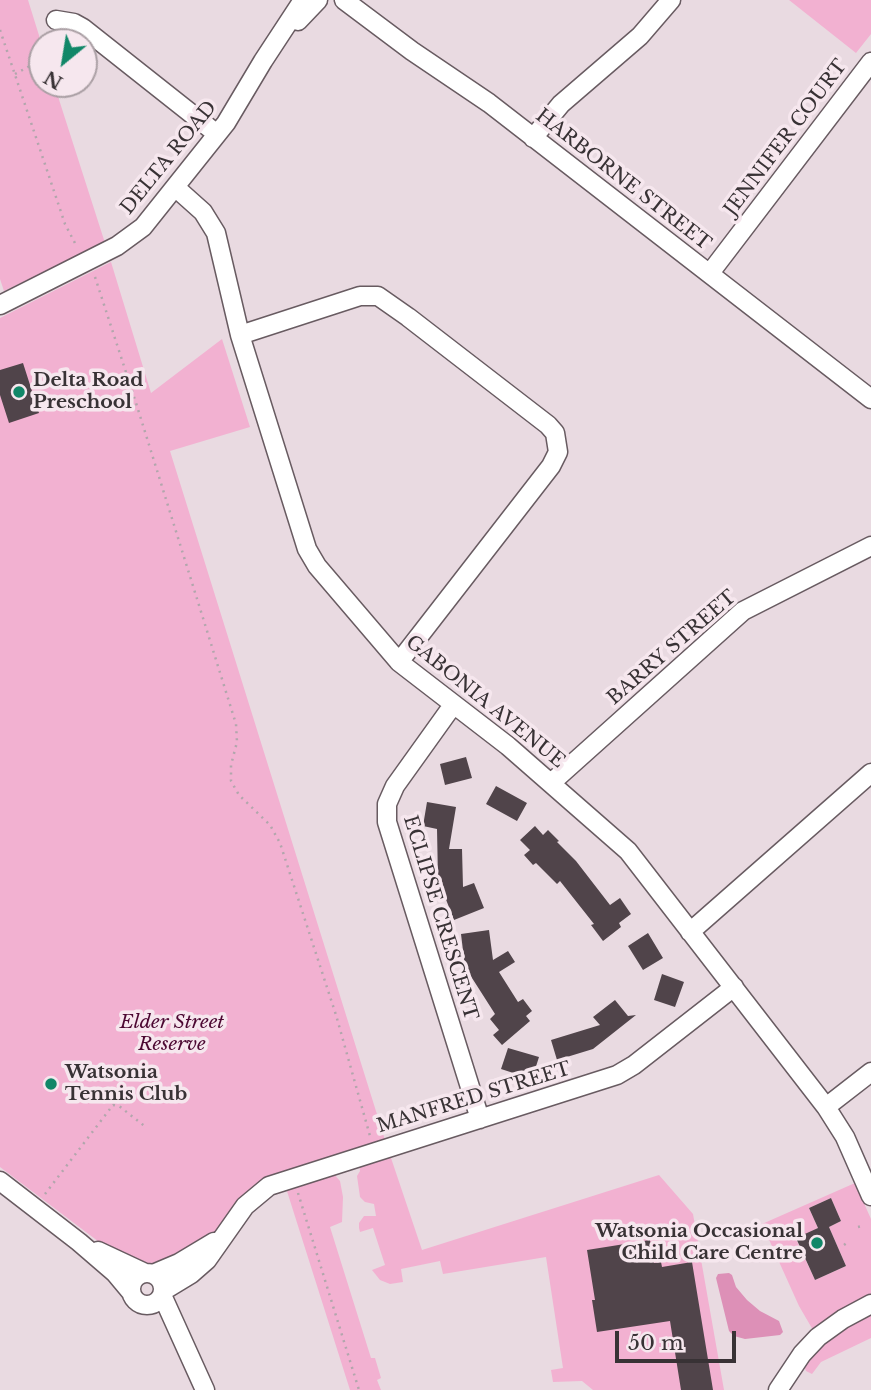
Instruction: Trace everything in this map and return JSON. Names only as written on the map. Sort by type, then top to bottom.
[{"type":"street","name":"DELTA ROAD","points":[[0,305],[132,236],[154,214],[233,113],[303,0]]},
{"type":"street","name":"DELTA ROAD","points":[[271,48],[318,0]]},
{"type":"street","name":"HARBORNE STREET","points":[[344,0],[533,138],[871,398]]},
{"type":"street","points":[[533,138],[561,104],[640,36],[671,0]]},
{"type":"street","points":[[56,20],[74,23],[83,28],[218,134]]},
{"type":"street","name":"JENNIFER COURT","points":[[710,273],[871,62]]},
{"type":"street","name":"GABONIA AVENUE","points":[[175,187],[195,203],[211,222],[240,335],[307,549],[325,576],[399,662],[493,734],[628,851],[826,1107],[845,1137],[871,1196]]},
{"type":"street","points":[[240,335],[360,296],[378,296],[555,433],[558,452],[551,466],[399,662]]},
{"type":"street","name":"BARRY STREET","points":[[551,783],[743,611],[871,546]]},
{"type":"street","name":"ECLIPSE CRESCENT","points":[[453,705],[395,786],[387,804],[387,822],[480,1119]]},
{"type":"street","points":[[690,932],[871,773]]},
{"type":"street","name":"MANFRED STREET","points":[[158,1297],[207,1260],[251,1200],[279,1182],[625,1072],[734,987]]},
{"type":"street","points":[[826,1107],[871,1072]]},
{"type":"street","points":[[0,1181],[79,1241],[115,1273],[138,1303],[158,1297]]},
{"type":"street","name":"MANFRED STREET","points":[[149,1273],[197,1254],[222,1236]]},
{"type":"street","points":[[79,1241],[161,1281],[158,1297],[205,1390]]},
{"type":"street","points":[[130,1290],[136,1277],[149,1273]]},
{"type":"street","points":[[778,1390],[802,1354],[818,1337],[871,1304]]},
{"type":"path","points":[[0,30],[65,224],[88,261],[98,284],[236,724],[237,741],[231,765],[231,781],[239,795],[276,833],[336,1015],[370,1136]]},
{"type":"path","points":[[15,74],[28,67]]},
{"type":"path","points":[[45,1194],[113,1105],[119,1106],[148,1128]]},
{"type":"path","points":[[298,1193],[359,1390]]},
{"type":"path","points":[[844,1245],[849,1242]]},
{"type":"green space","points":[[0,0],[28,0],[37,28],[28,28],[28,98],[58,98],[105,243],[4,291],[0,279]]},
{"type":"green space","points":[[789,0],[871,0],[871,34],[856,53]]},
{"type":"green space","name":"Elder Street Reserve","points":[[111,262],[151,393],[222,339],[250,427],[170,451],[385,1140],[234,1208],[205,1244],[153,1266],[141,1265],[111,1251],[0,1167],[0,318]]},
{"type":"green space","points":[[390,1155],[422,1250],[659,1175],[693,1214],[724,1390],[593,1390],[582,1381],[553,1382],[551,1370],[563,1368],[546,1257],[443,1274],[440,1261],[401,1269],[403,1282],[390,1284],[380,1280],[372,1270],[385,1265],[373,1228],[360,1232],[359,1228],[364,1216],[376,1216],[374,1204],[365,1202],[360,1197],[357,1176],[360,1171],[359,1164]]},
{"type":"green space","points":[[332,1172],[340,1181],[343,1197],[342,1222],[330,1227],[371,1358],[375,1358],[381,1378],[377,1380],[381,1390],[350,1390],[286,1188]]},
{"type":"green space","points":[[855,1183],[871,1219],[871,1297],[790,1356],[813,1330],[799,1306],[762,1224]],"holes":[[[831,1198],[841,1221],[829,1227],[846,1266],[815,1280],[796,1239],[818,1228],[809,1208]]]},
{"type":"green space","points":[[871,1312],[871,1338],[821,1362],[812,1374],[806,1371],[803,1364],[831,1337]]},
{"type":"shaded area","points":[[729,1273],[747,1300],[779,1321],[783,1332],[780,1335],[745,1339],[734,1336],[729,1331],[716,1278],[718,1274]]},
{"type":"building","points":[[23,363],[39,413],[9,423],[0,395],[0,370]]},
{"type":"building","points":[[466,757],[472,778],[445,785],[440,764]]},
{"type":"building","points":[[496,786],[527,803],[517,821],[486,804]]},
{"type":"building","points":[[427,802],[456,807],[449,849],[462,849],[463,887],[474,883],[484,908],[454,920],[438,879],[437,829],[423,826]]},
{"type":"building","points":[[535,826],[543,835],[548,830],[559,841],[557,842],[576,861],[610,905],[620,898],[631,914],[619,923],[621,927],[603,941],[591,925],[594,924],[560,881],[557,884],[524,855],[530,850],[520,840]]},
{"type":"building","points":[[489,930],[493,960],[508,951],[515,962],[499,972],[518,1002],[523,999],[532,1011],[526,1016],[530,1021],[502,1045],[493,1035],[499,1030],[490,1019],[495,1014],[465,967],[461,934]]},
{"type":"building","points":[[648,933],[663,958],[643,970],[628,946]]},
{"type":"building","points":[[662,974],[684,982],[675,1007],[654,1000]]},
{"type":"building","points":[[615,1000],[628,1016],[636,1015],[593,1049],[557,1060],[551,1040],[600,1025],[593,1017]]},
{"type":"building","points":[[508,1048],[539,1057],[532,1079],[501,1069]]},
{"type":"building","name":"Watsonia Occasional Child Care Centre","points":[[831,1198],[841,1221],[829,1227],[846,1266],[815,1280],[796,1238],[818,1228],[809,1208]]},
{"type":"building","points":[[650,1240],[654,1263],[661,1262],[662,1267],[692,1262],[713,1390],[681,1390],[670,1321],[597,1332],[587,1250]]},
{"type":"place","name":"Delta Road Preschool","points":[[19,392]]},
{"type":"place","name":"Watsonia Tennis Club","points":[[51,1084]]},
{"type":"place","name":"Watsonia Occasional Child Care Centre","points":[[817,1243]]}]
